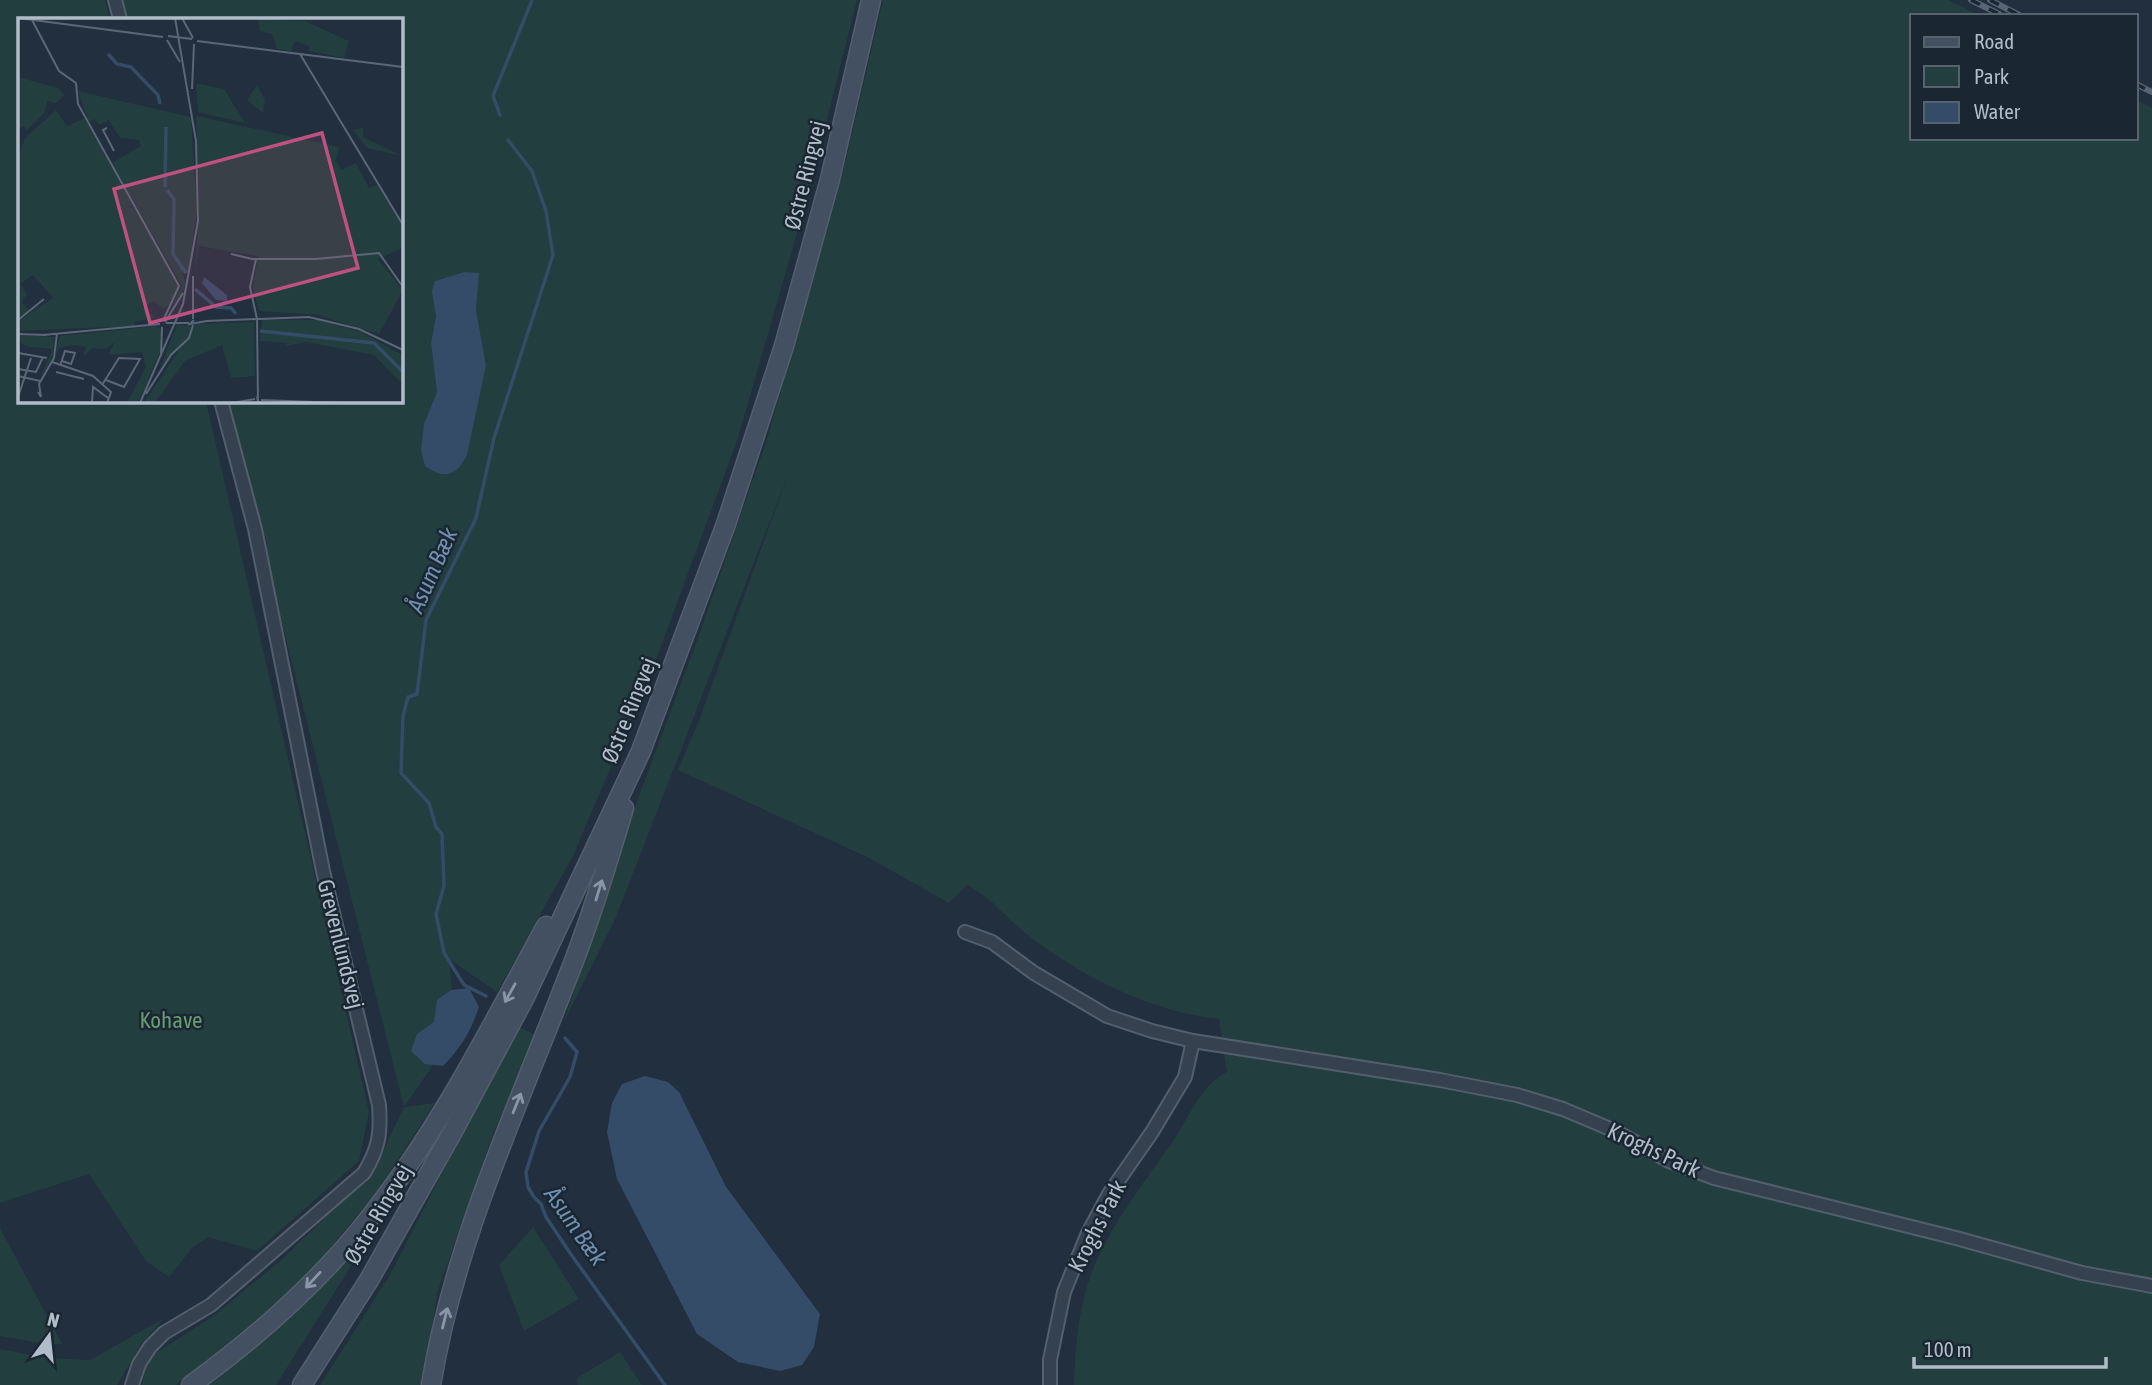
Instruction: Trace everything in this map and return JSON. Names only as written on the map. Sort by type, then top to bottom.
[{"type":"main road","name":"Østre Ringvej","points":[[302,1385],[369,1280],[524,999],[641,751],[726,524],[784,346],[830,179],[871,0]]},
{"type":"main road","points":[[431,1385],[458,1266],[496,1155],[594,904],[641,751]]},
{"type":"main road","points":[[191,1385],[226,1359],[297,1297],[362,1227],[419,1149],[464,1077],[553,914],[584,872]]},
{"type":"street","points":[[115,0],[120,18]]},
{"type":"street","name":"Grevenlundsvej","points":[[132,1385],[139,1364],[150,1347],[164,1333],[211,1305],[364,1173],[375,1155],[381,1133],[379,1105],[323,871],[255,529],[221,402]]},
{"type":"street","name":"Kroghs Park","points":[[965,932],[992,942],[1034,973],[1107,1016],[1152,1031],[1193,1041],[1440,1080],[1517,1096],[1563,1109],[1615,1131],[1669,1161],[1714,1178],[1956,1238],[2082,1273],[2152,1286]]},
{"type":"street","name":"Kroghs Park","points":[[1050,1385],[1050,1360],[1064,1292],[1088,1233],[1109,1194],[1152,1132],[1185,1077],[1193,1041]]},
{"type":"green space","name":"Kohave","points":[[0,0],[105,0],[110,18],[18,18],[18,402],[206,402],[369,1112],[359,1161],[257,1251],[208,1237],[193,1247],[169,1277],[146,1261],[89,1174],[0,1203]]},
{"type":"green space","points":[[122,0],[857,0],[809,191],[738,438],[653,668],[573,856],[497,992],[449,959],[456,1032],[404,1107],[262,544],[267,544],[228,402],[402,402],[402,18],[127,18]],"holes":[[[464,272],[477,281],[476,310],[486,365],[433,404],[437,392],[431,343],[436,316],[435,281]]]},
{"type":"green space","points":[[883,0],[1948,0],[1976,14],[1910,14],[1910,140],[2138,140],[2138,101],[2152,108],[2152,1385],[1074,1385],[1082,1308],[1090,1278],[1103,1247],[1197,1101],[1210,1085],[1227,1072],[1219,1019],[1168,1009],[1095,979],[1029,936],[984,896],[967,885],[949,903],[867,857],[678,770],[698,723],[789,472],[616,917],[563,1024],[639,796],[699,635],[768,436],[846,159]]},
{"type":"green space","points":[[517,1026],[536,1035],[493,1134],[438,1290],[422,1385],[320,1385],[391,1273]]},
{"type":"green space","points":[[435,1103],[378,1190],[308,1275],[176,1385],[142,1385],[148,1358],[212,1317],[280,1261],[365,1179],[382,1153],[404,1107]]},
{"type":"green space","points":[[415,1165],[276,1385],[210,1385],[303,1306],[350,1252]]},
{"type":"green space","points":[[533,1227],[579,1299],[524,1331],[499,1265]]},
{"type":"green space","points":[[0,1228],[62,1344],[50,1345],[0,1336]]},
{"type":"green space","points":[[164,1318],[142,1343],[117,1385],[0,1385],[0,1349],[48,1358],[90,1360]]},
{"type":"green space","points":[[620,1352],[642,1385],[578,1385],[577,1378]]},
{"type":"water","points":[[464,272],[479,273],[476,310],[486,365],[467,455],[459,468],[444,474],[425,466],[421,450],[424,424],[437,392],[431,343],[436,316],[432,291],[435,281]]},
{"type":"water","points":[[469,988],[479,1007],[465,1039],[443,1066],[425,1064],[411,1051],[417,1034],[434,1022],[437,1000],[451,990]]},
{"type":"water","points":[[645,1076],[668,1082],[679,1092],[726,1187],[820,1314],[814,1347],[802,1365],[780,1371],[738,1362],[697,1334],[617,1179],[607,1132],[612,1103],[622,1084]]},
{"type":"waterway","name":"Åsum Bæk","points":[[500,115],[493,96],[532,0]]},
{"type":"waterway","name":"Åsum Bæk","points":[[486,996],[464,985],[444,953],[436,914],[444,886],[442,834],[436,827],[429,803],[401,773],[403,716],[408,697],[417,694],[426,620],[476,518],[494,438],[553,255],[546,211],[532,171],[508,140]]},
{"type":"waterway","name":"Åsum Bæk","points":[[565,1038],[577,1052],[570,1077],[539,1131],[526,1172],[528,1187],[570,1253],[665,1385]]},
{"type":"railway","points":[[1971,0],[1999,14]]},
{"type":"railway","points":[[1990,0],[2017,14]]},
{"type":"railway","points":[[2138,85],[2152,92]]}]
